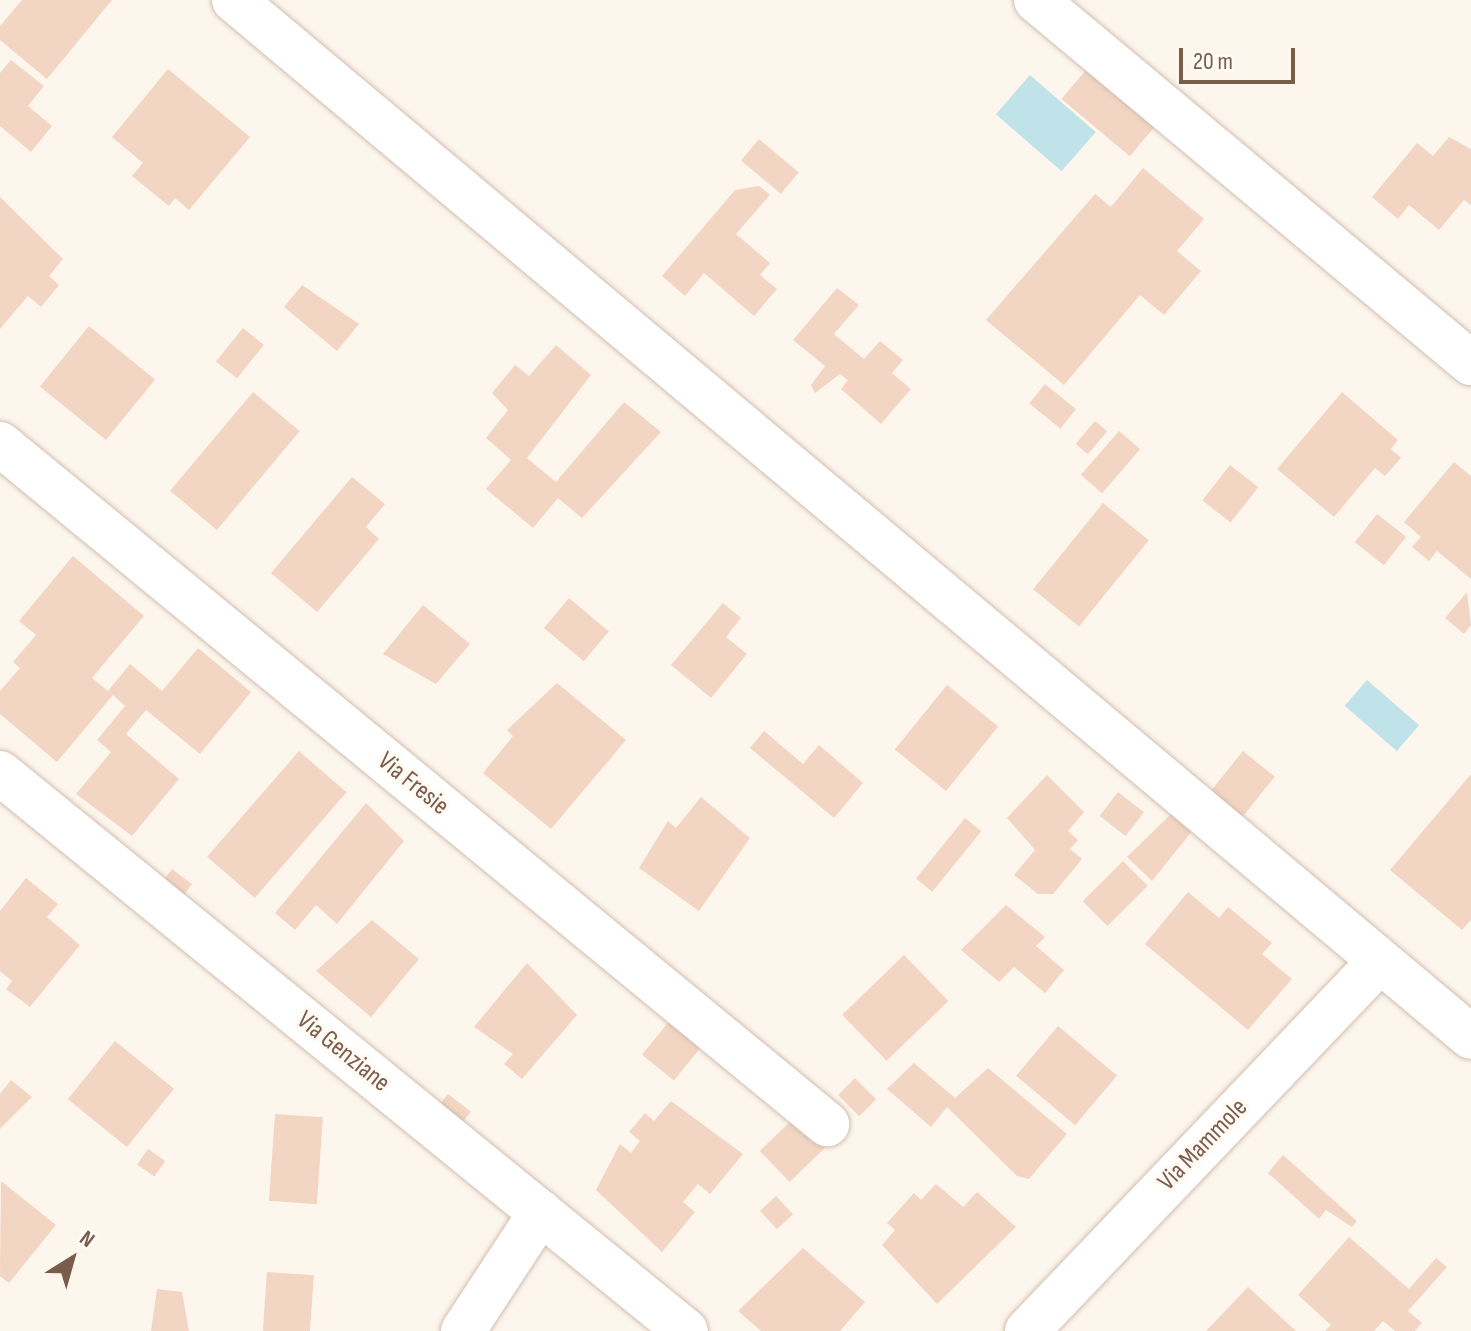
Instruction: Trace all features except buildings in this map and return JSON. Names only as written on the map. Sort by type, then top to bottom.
[{"type":"street","points":[[234,0],[1471,1037]]},
{"type":"street","points":[[1036,0],[1471,363]]},
{"type":"street","name":"Via Fresie","points":[[0,444],[827,1124]]},
{"type":"street","name":"Via Genziane","points":[[0,773],[686,1331]]},
{"type":"street","name":"Via Mammole","points":[[1027,1331],[1380,961]]},
{"type":"street","points":[[463,1331],[541,1212]]},
{"type":"water","points":[[1030,75],[1096,132],[1062,171],[996,114]]},
{"type":"water","points":[[1367,680],[1419,725],[1397,751],[1345,706]]}]
